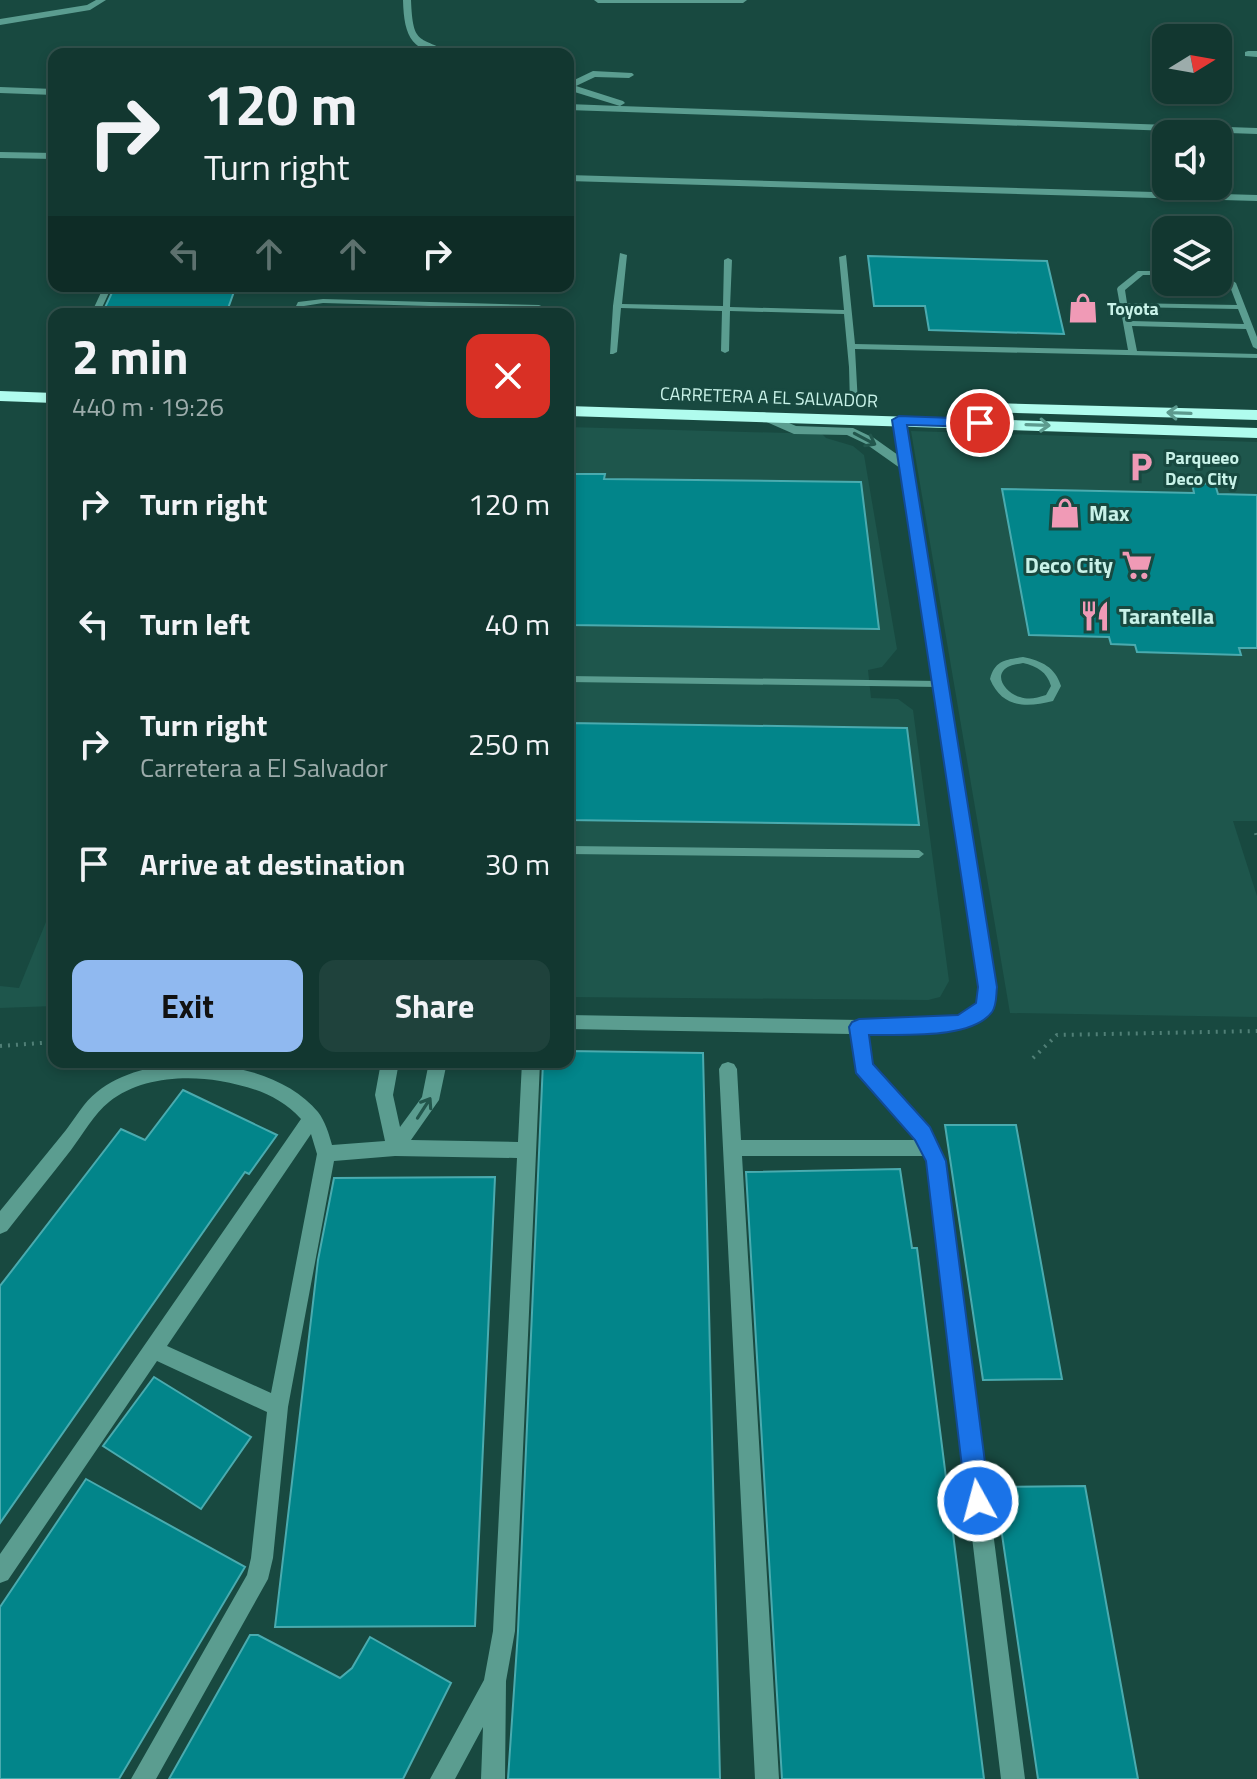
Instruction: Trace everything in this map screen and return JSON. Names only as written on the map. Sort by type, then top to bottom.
[{"type":"highway","points":[[0,384],[48,385]]},
{"type":"highway","points":[[0,396],[48,398]]},
{"type":"highway","name":"CARRETERA A EL SALVADOR","points":[[574,397],[1257,415]]},
{"type":"highway","name":"CARRETERA A EL SALVADOR","points":[[574,411],[1257,433]]},
{"type":"street","points":[[0,22],[90,7],[102,0]]},
{"type":"street","points":[[407,0],[408,31],[413,40],[427,48]]},
{"type":"street","points":[[598,0],[743,0]]},
{"type":"street","points":[[574,84],[593,74],[629,75]]},
{"type":"street","points":[[0,77],[16,90]]},
{"type":"street","points":[[574,89],[640,109]]},
{"type":"street","points":[[0,90],[48,92]]},
{"type":"street","points":[[574,107],[1257,131]]},
{"type":"street","points":[[0,155],[48,156]]},
{"type":"street","points":[[574,178],[1257,198]]},
{"type":"street","points":[[764,416],[794,430],[849,431],[870,441],[906,466]]},
{"type":"street","points":[[574,1022],[859,1027],[959,1023],[976,1015],[985,1006],[987,987],[899,420]]},
{"type":"street","points":[[859,1027],[863,1067],[931,1148],[936,1161],[1013,1779]]},
{"type":"street","points":[[389,1068],[384,1095],[395,1148]]},
{"type":"street","points":[[395,1148],[430,1100],[437,1068]]},
{"type":"street","points":[[493,1779],[495,1681],[504,1631],[531,1068]]},
{"type":"street","points":[[728,1069],[767,1779]]},
{"type":"street","points":[[0,1225],[104,1095],[133,1080],[199,1071],[236,1075],[287,1096],[312,1118],[326,1154],[278,1407],[257,1579],[143,1779]]},
{"type":"street","points":[[0,1572],[312,1118]]},
{"type":"street","points":[[326,1154],[395,1148],[526,1150]]},
{"type":"street","points":[[733,1148],[931,1148]]},
{"type":"street","points":[[155,1350],[278,1407]]},
{"type":"street","points":[[442,1779],[495,1681]]},
{"type":"lane","points":[[613,352],[623,255]]},
{"type":"lane","points":[[843,257],[854,404]]},
{"type":"lane","points":[[725,351],[728,260]]},
{"type":"lane","points":[[1133,353],[1121,289],[1137,276],[1152,274]]},
{"type":"lane","points":[[1232,283],[1257,347]]},
{"type":"lane","points":[[299,308],[301,304],[323,301],[541,308]]},
{"type":"lane","points":[[1124,305],[1242,307]]},
{"type":"lane","points":[[617,306],[847,312]]},
{"type":"lane","points":[[1127,323],[1249,327]]},
{"type":"lane","points":[[851,346],[1257,356]]},
{"type":"lane","points":[[1023,660],[1051,672],[1056,686],[1054,693],[1041,702],[1022,703],[1004,695],[994,682],[998,669],[1004,664],[1023,660]]},
{"type":"lane","points":[[574,679],[939,684]]},
{"type":"lane","points":[[574,850],[919,854]]},
{"type":"path","points":[[1033,1058],[1057,1035],[1257,1031]]},
{"type":"path","points":[[0,1046],[48,1042]]},
{"type":"shaded area","points":[[574,427],[822,434],[853,446],[864,455],[897,649],[882,667],[868,670],[871,698],[898,699],[913,710],[949,981],[940,997],[928,1000],[574,997]]},
{"type":"shaded area","name":"Deco City","points":[[911,431],[1257,442],[1257,821],[1233,821],[1257,896],[1257,1017],[1010,1013]]},
{"type":"shaded area","points":[[48,910],[48,1006],[0,1008],[0,986],[19,988]]},
{"type":"building","points":[[868,256],[1047,261],[1064,334],[929,330],[925,306],[874,306]]},
{"type":"building","points":[[112,292],[234,292],[228,308],[105,308]]},
{"type":"building","points":[[574,474],[605,474],[604,479],[861,482],[879,629],[574,625]]},
{"type":"building","name":"Deco City","points":[[1192,483],[1215,484],[1218,494],[1257,495],[1257,648],[1239,648],[1241,655],[1137,652],[1135,645],[1111,644],[1109,637],[1029,635],[1002,489],[1194,493]]},
{"type":"building","points":[[574,723],[907,728],[919,825],[574,820]]},
{"type":"building","points":[[574,1051],[703,1053],[720,1779],[508,1779],[518,1631],[543,1068],[574,1068]]},
{"type":"building","points":[[183,1090],[277,1135],[249,1174],[245,1172],[0,1523],[0,1286],[121,1129],[145,1140]]},
{"type":"building","points":[[945,1125],[1016,1125],[1062,1379],[983,1380]]},
{"type":"building","points":[[900,1169],[912,1248],[917,1248],[984,1779],[782,1779],[746,1172]]},
{"type":"building","points":[[495,1177],[475,1626],[275,1627],[318,1260],[334,1178]]},
{"type":"building","points":[[154,1377],[251,1437],[201,1509],[103,1446]]},
{"type":"building","points":[[86,1479],[245,1567],[119,1779],[0,1779],[0,1607]]},
{"type":"building","points":[[1085,1486],[1138,1779],[1038,1779],[995,1487]]},
{"type":"building","points":[[250,1635],[258,1635],[340,1678],[352,1668],[370,1637],[451,1683],[403,1779],[169,1779]]},
{"type":"place","name":"Toyota","points":[[1083,308]]},
{"type":"place","name":"Parqueeo Deco City","points":[[1141,467]]},
{"type":"place","name":"Max","points":[[1065,513]]},
{"type":"place","name":"Deco City","points":[[1137,565]]},
{"type":"place","name":"Tarantella","points":[[1095,616]]},
{"type":"route","points":[[978,1501],[936,1161],[922,1134],[863,1067],[859,1027],[959,1023],[976,1015],[985,1006],[987,987],[899,420],[980,423]]}]
